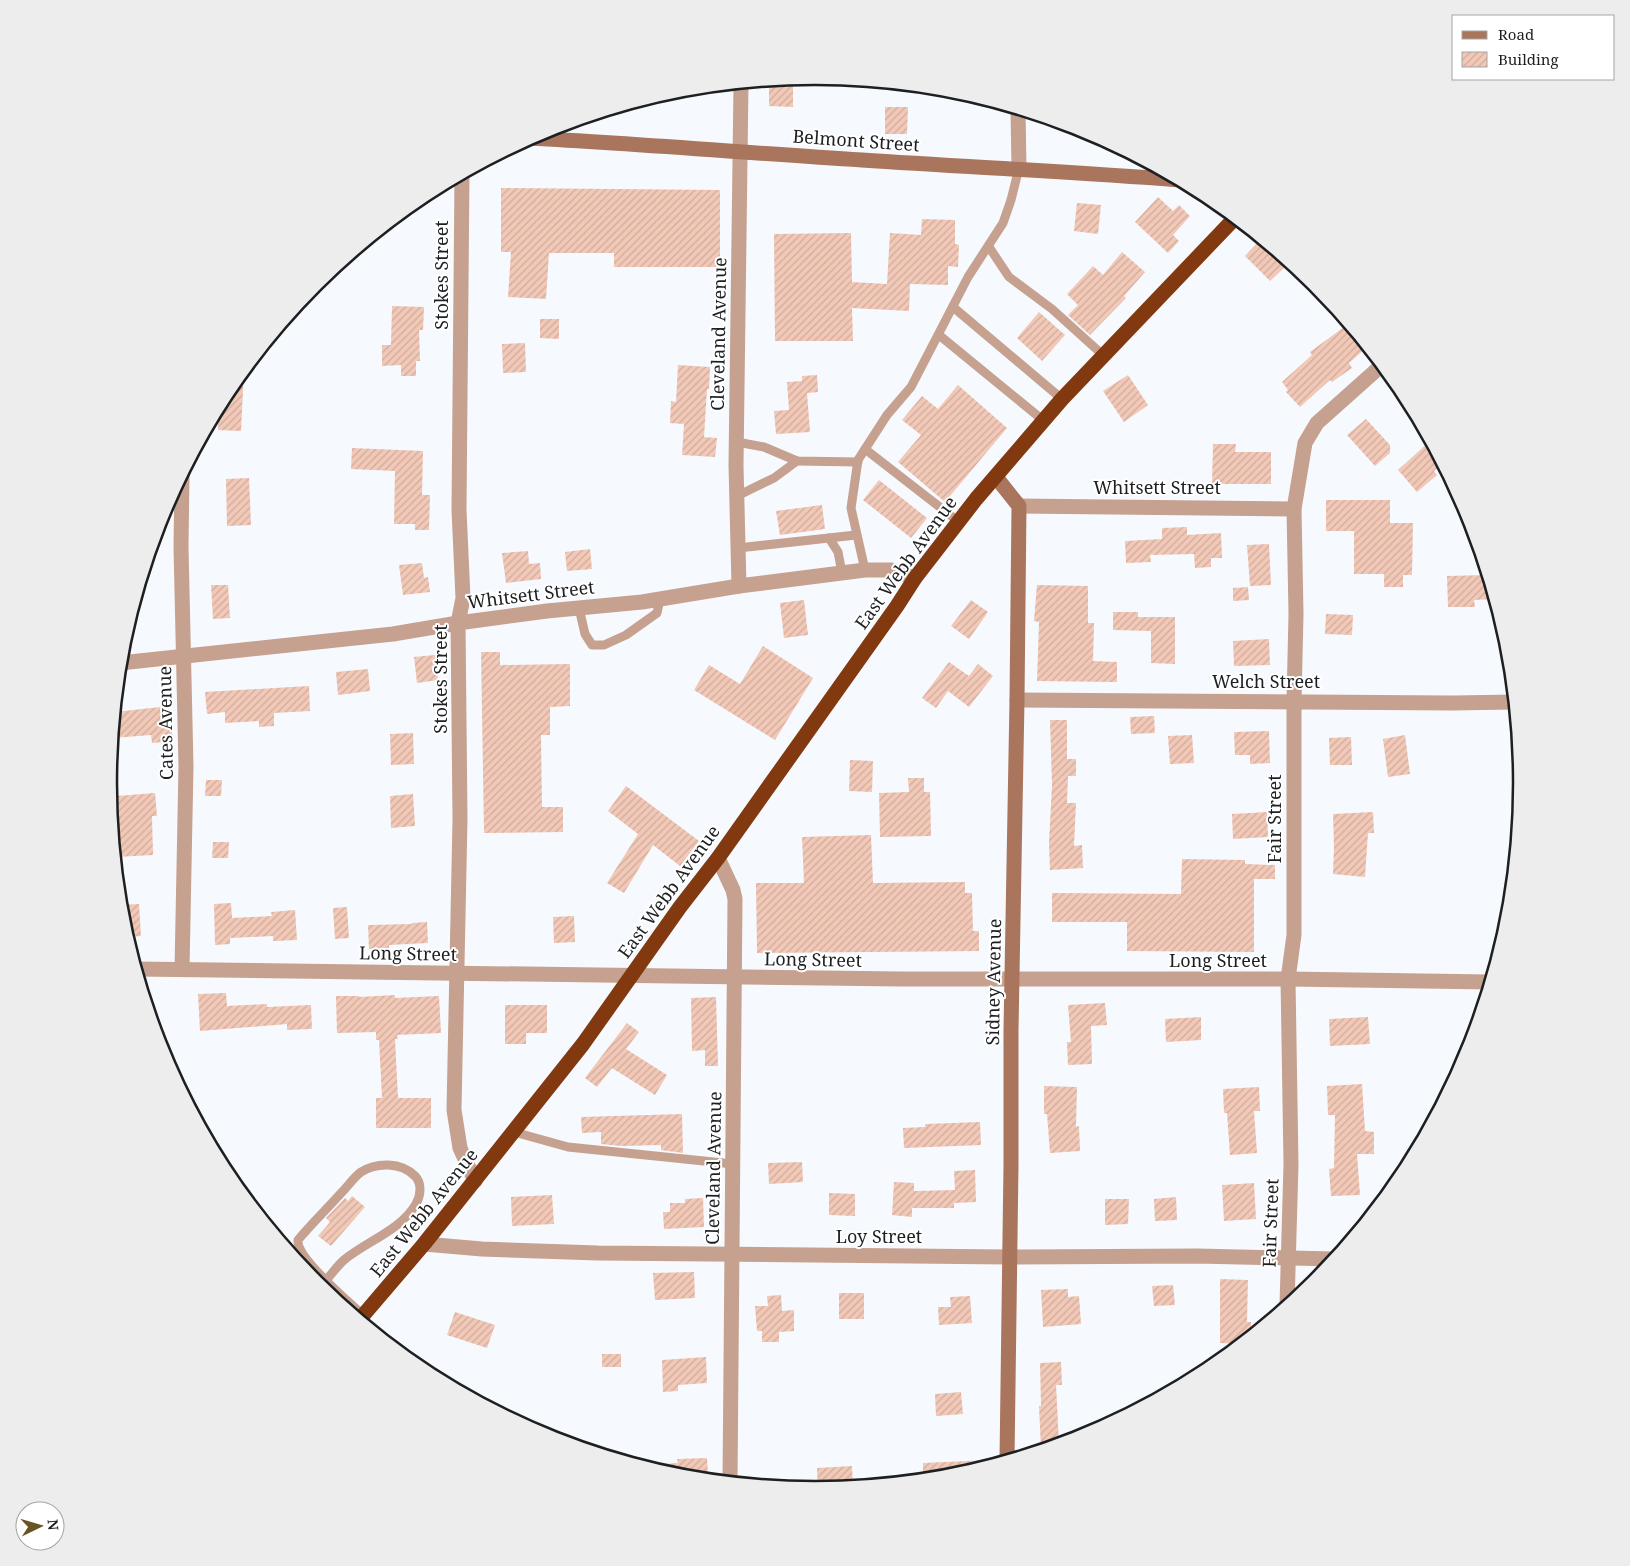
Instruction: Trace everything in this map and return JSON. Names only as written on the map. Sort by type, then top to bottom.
[{"type":"highway","name":"East Webb Avenue","points":[[363,1315],[424,1244],[583,1044],[680,907],[718,858],[915,578],[959,522],[1062,399],[1231,222]]},
{"type":"street","name":"Cleveland Avenue","points":[[739,586],[736,442],[741,89]]},
{"type":"street","points":[[1018,116],[1019,168]]},
{"type":"street","name":"Belmont Street","points":[[546,139],[1019,168],[1070,174],[1164,179]]},
{"type":"street","name":"Stokes Street","points":[[462,181],[460,510],[463,598],[458,622],[460,819],[454,1110],[460,1148],[475,1180]]},
{"type":"street","name":"Fair Street","points":[[1287,1297],[1291,1164],[1288,979],[1294,935],[1296,614],[1294,509],[1305,443],[1310,432],[1317,423],[1377,369]]},
{"type":"street","points":[[996,477],[1019,506]]},
{"type":"street","name":"Cates Avenue","points":[[182,490],[181,548],[186,766],[182,969]]},
{"type":"street","name":"Whitsett Street","points":[[1019,506],[1294,509]]},
{"type":"street","name":"Sidney Avenue","points":[[1007,1454],[1019,506]]},
{"type":"street","name":"Whitsett Street","points":[[128,662],[393,634],[458,622],[660,599],[842,572],[892,570],[915,578]]},
{"type":"street","name":"Welch Street","points":[[1017,700],[1508,702]]},
{"type":"street","name":"Cleveland Avenue","points":[[718,858],[733,890],[735,900],[730,1476]]},
{"type":"street","name":"Long Street","points":[[143,969],[1012,980],[1288,979],[1484,982]]},
{"type":"street","name":"Loy Street","points":[[424,1244],[482,1250],[598,1253],[1178,1256],[1326,1259]]},
{"type":"lane","points":[[865,570],[851,508],[858,462],[886,416],[911,386],[968,277],[1003,223],[1019,168]]},
{"type":"lane","points":[[989,247],[1009,277],[1052,309],[1104,356]]},
{"type":"lane","points":[[953,307],[1062,399]]},
{"type":"lane","points":[[938,335],[1044,421]]},
{"type":"lane","points":[[736,442],[764,447],[797,461],[858,462]]},
{"type":"lane","points":[[865,449],[959,522]]},
{"type":"lane","points":[[737,496],[774,478],[797,461]]},
{"type":"lane","points":[[738,548],[856,535]]},
{"type":"lane","points":[[829,538],[838,552],[842,572]]},
{"type":"lane","points":[[579,608],[585,634],[592,645],[604,645],[626,635],[657,613],[660,599]]},
{"type":"lane","points":[[514,1132],[568,1147],[733,1164]]},
{"type":"lane","points":[[326,1280],[344,1261],[388,1232],[411,1210],[420,1195],[418,1178],[402,1167],[391,1165],[382,1165],[360,1173],[298,1240],[297,1245],[300,1251],[326,1280],[337,1291]]},
{"type":"building","points":[[793,85],[793,107],[769,106],[769,86]]},
{"type":"building","points":[[885,107],[908,107],[907,134],[885,134]]},
{"type":"building","points":[[501,188],[720,190],[720,267],[614,267],[614,253],[549,253],[546,299],[508,297],[511,252],[501,252]]},
{"type":"building","points":[[1158,197],[1173,211],[1179,205],[1190,216],[1173,235],[1179,241],[1168,253],[1135,222]]},
{"type":"building","points":[[1077,203],[1101,205],[1098,234],[1074,231]]},
{"type":"building","points":[[922,219],[955,220],[955,244],[959,245],[958,267],[948,266],[948,285],[910,284],[909,311],[852,308],[853,341],[775,341],[774,234],[851,233],[852,282],[887,284],[890,233],[921,235]]},
{"type":"building","points":[[1257,243],[1285,267],[1270,281],[1245,256]]},
{"type":"building","points":[[1122,252],[1145,272],[1124,296],[1126,298],[1090,335],[1068,315],[1078,305],[1067,294],[1093,266],[1103,275]]},
{"type":"building","points":[[392,306],[424,307],[423,330],[419,330],[420,361],[416,361],[416,376],[401,376],[401,365],[382,366],[382,345],[391,345]]},
{"type":"building","points":[[1039,312],[1065,335],[1042,361],[1017,338]]},
{"type":"building","points":[[540,319],[559,319],[559,339],[540,338]]},
{"type":"building","points":[[1344,327],[1363,351],[1349,363],[1352,368],[1332,382],[1330,380],[1300,407],[1286,392],[1288,390],[1282,382],[1312,355],[1310,352]]},
{"type":"building","points":[[525,343],[526,372],[503,373],[502,344]]},
{"type":"building","points":[[678,365],[710,367],[704,437],[717,438],[715,457],[682,455],[684,424],[670,423],[671,401],[676,402]]},
{"type":"building","points":[[817,375],[818,392],[807,393],[810,432],[776,434],[774,411],[789,410],[787,382],[802,381],[802,376]]},
{"type":"building","points":[[1128,375],[1148,405],[1124,422],[1103,391]]},
{"type":"building","points":[[243,383],[241,431],[218,430],[218,422]]},
{"type":"building","points":[[958,385],[1007,428],[945,502],[898,462],[921,435],[902,420],[922,396],[938,409]]},
{"type":"building","points":[[1366,419],[1390,445],[1390,453],[1375,466],[1347,435]]},
{"type":"building","points":[[1213,444],[1236,444],[1235,452],[1271,452],[1271,484],[1212,484]]},
{"type":"building","points":[[1425,445],[1438,468],[1434,471],[1437,475],[1417,492],[1398,470]]},
{"type":"building","points":[[352,448],[423,451],[422,495],[430,495],[429,530],[415,530],[415,524],[394,524],[395,471],[351,469]]},
{"type":"building","points":[[249,478],[251,525],[227,526],[226,479]]},
{"type":"building","points":[[879,480],[927,518],[911,538],[863,500]]},
{"type":"building","points":[[1326,500],[1390,500],[1390,523],[1413,523],[1412,575],[1403,575],[1403,587],[1384,587],[1384,574],[1354,574],[1354,531],[1326,531]]},
{"type":"building","points":[[822,505],[825,529],[780,535],[776,511]]},
{"type":"building","points":[[1187,527],[1187,535],[1221,533],[1222,558],[1211,558],[1211,567],[1195,568],[1194,554],[1150,555],[1151,562],[1126,563],[1125,541],[1162,539],[1162,528]]},
{"type":"building","points":[[1269,544],[1271,585],[1250,586],[1247,545]]},
{"type":"building","points":[[590,549],[592,569],[567,571],[565,552]]},
{"type":"building","points":[[528,551],[529,564],[540,563],[541,579],[506,583],[502,553]]},
{"type":"building","points":[[422,563],[424,578],[428,577],[430,592],[403,595],[399,565]]},
{"type":"building","points":[[1481,575],[1488,599],[1474,600],[1475,607],[1448,607],[1447,576]]},
{"type":"building","points":[[211,585],[228,585],[230,618],[213,619]]},
{"type":"building","points":[[1037,585],[1088,586],[1088,623],[1094,623],[1093,661],[1117,662],[1117,682],[1037,681],[1039,622],[1034,621]]},
{"type":"building","points":[[1248,587],[1249,600],[1233,601],[1233,588]]},
{"type":"building","points":[[804,600],[808,635],[784,638],[780,603]]},
{"type":"building","points":[[971,600],[988,612],[969,639],[951,626]]},
{"type":"building","points":[[1113,612],[1138,612],[1138,617],[1175,617],[1175,664],[1151,663],[1151,631],[1113,630]]},
{"type":"building","points":[[1326,614],[1353,615],[1352,635],[1325,634]]},
{"type":"building","points":[[1269,639],[1270,665],[1234,666],[1233,641]]},
{"type":"building","points":[[763,646],[813,678],[775,740],[694,690],[709,665],[740,684]]},
{"type":"building","points":[[481,652],[500,652],[500,665],[570,664],[570,706],[550,707],[550,735],[541,735],[542,807],[563,807],[563,832],[484,833]]},
{"type":"building","points":[[435,655],[438,680],[417,683],[414,657]]},
{"type":"building","points":[[949,662],[969,676],[978,664],[993,676],[969,707],[948,691],[936,708],[922,698]]},
{"type":"building","points":[[368,669],[370,691],[338,695],[336,672]]},
{"type":"building","points":[[309,686],[310,711],[274,713],[274,726],[259,727],[259,721],[225,723],[225,712],[207,714],[205,692]]},
{"type":"building","points":[[169,706],[173,741],[152,743],[151,735],[118,738],[121,711]]},
{"type":"building","points":[[1154,716],[1155,733],[1131,734],[1130,717]]},
{"type":"building","points":[[1050,720],[1067,720],[1067,759],[1076,759],[1076,776],[1068,776],[1067,803],[1076,803],[1074,846],[1082,845],[1083,868],[1050,870],[1049,843],[1052,785]]},
{"type":"building","points":[[1269,731],[1270,763],[1250,764],[1250,755],[1235,755],[1234,732]]},
{"type":"building","points":[[413,733],[414,764],[391,765],[390,734]]},
{"type":"building","points":[[1192,735],[1194,763],[1170,764],[1168,736]]},
{"type":"building","points":[[1405,735],[1410,774],[1388,777],[1383,739]]},
{"type":"building","points":[[1351,737],[1352,765],[1330,765],[1329,738]]},
{"type":"building","points":[[850,760],[873,761],[872,792],[849,791]]},
{"type":"building","points":[[908,778],[924,778],[924,792],[930,792],[931,836],[880,837],[879,793],[909,792]]},
{"type":"building","points":[[206,780],[222,780],[221,796],[205,796]]},
{"type":"building","points":[[626,786],[699,841],[680,866],[653,845],[624,893],[607,883],[638,834],[608,811]]},
{"type":"building","points":[[155,793],[157,816],[152,816],[153,855],[121,857],[117,796]]},
{"type":"building","points":[[413,794],[415,826],[391,828],[390,796]]},
{"type":"building","points":[[1267,812],[1268,837],[1233,839],[1232,814]]},
{"type":"building","points":[[1373,812],[1374,833],[1368,833],[1365,877],[1333,874],[1333,814]]},
{"type":"building","points":[[871,835],[873,883],[965,882],[965,893],[972,893],[973,931],[979,931],[979,951],[757,953],[756,883],[804,883],[802,837]]},
{"type":"building","points":[[213,842],[229,842],[228,858],[212,858]]},
{"type":"building","points":[[1182,859],[1245,860],[1245,864],[1275,865],[1275,879],[1254,879],[1254,952],[1127,951],[1127,922],[1052,922],[1052,893],[1181,894]]},
{"type":"building","points":[[231,903],[232,918],[272,916],[271,912],[295,910],[297,940],[273,941],[273,936],[230,938],[230,944],[215,945],[214,904]]},
{"type":"building","points":[[139,904],[141,936],[134,936],[128,905]]},
{"type":"building","points":[[347,907],[349,938],[335,939],[333,908]]},
{"type":"building","points":[[574,916],[575,942],[554,943],[553,917]]},
{"type":"building","points":[[427,922],[428,943],[389,945],[389,948],[369,949],[368,925]]},
{"type":"building","points":[[226,993],[227,1006],[267,1004],[267,1007],[311,1005],[312,1029],[287,1030],[287,1024],[200,1031],[198,994]]},
{"type":"building","points":[[395,995],[395,998],[439,996],[441,1033],[397,1035],[398,1039],[395,1039],[398,1098],[431,1098],[431,1128],[376,1128],[376,1098],[382,1098],[379,1040],[376,1040],[376,1032],[337,1033],[336,996]]},
{"type":"building","points":[[716,997],[718,1066],[705,1066],[705,1050],[692,1051],[691,998]]},
{"type":"building","points":[[1105,1003],[1107,1025],[1091,1026],[1092,1064],[1068,1065],[1067,1042],[1071,1042],[1068,1005]]},
{"type":"building","points":[[505,1005],[547,1005],[547,1033],[526,1033],[526,1044],[505,1044]]},
{"type":"building","points":[[1201,1017],[1201,1040],[1166,1042],[1165,1019]]},
{"type":"building","points":[[1368,1017],[1370,1044],[1330,1046],[1329,1019]]},
{"type":"building","points":[[627,1023],[639,1032],[626,1049],[667,1075],[655,1095],[612,1068],[597,1087],[585,1078]]},
{"type":"building","points":[[1362,1084],[1365,1131],[1374,1132],[1374,1154],[1357,1154],[1360,1195],[1331,1196],[1329,1169],[1334,1168],[1335,1115],[1328,1115],[1327,1086]]},
{"type":"building","points":[[1044,1086],[1077,1087],[1076,1127],[1079,1126],[1080,1151],[1050,1153],[1047,1114],[1044,1114]]},
{"type":"building","points":[[1259,1087],[1260,1111],[1254,1111],[1257,1153],[1230,1155],[1227,1113],[1224,1113],[1223,1089]]},
{"type":"building","points":[[682,1114],[683,1153],[661,1150],[661,1145],[621,1146],[601,1144],[601,1132],[582,1133],[581,1117]]},
{"type":"building","points":[[980,1122],[981,1145],[904,1148],[903,1128],[925,1127],[925,1124]]},
{"type":"building","points":[[802,1162],[803,1182],[769,1184],[768,1163]]},
{"type":"building","points":[[975,1170],[976,1202],[954,1203],[954,1208],[912,1208],[912,1217],[892,1215],[894,1182],[914,1183],[914,1191],[955,1190],[954,1171]]},
{"type":"building","points":[[1254,1183],[1256,1219],[1224,1221],[1222,1185]]},
{"type":"building","points":[[829,1193],[855,1194],[855,1216],[829,1215]]},
{"type":"building","points":[[552,1195],[554,1224],[512,1226],[511,1197]]},
{"type":"building","points":[[352,1196],[365,1207],[331,1246],[318,1236],[330,1222],[326,1218],[345,1198],[348,1201]]},
{"type":"building","points":[[1176,1197],[1177,1220],[1155,1221],[1154,1199]]},
{"type":"building","points":[[703,1198],[704,1227],[664,1229],[663,1212],[670,1212],[670,1203],[685,1203],[685,1199]]},
{"type":"building","points":[[1105,1199],[1129,1199],[1128,1224],[1105,1225]]},
{"type":"building","points":[[694,1272],[695,1298],[655,1300],[653,1273]]},
{"type":"building","points":[[1220,1279],[1248,1280],[1247,1322],[1251,1322],[1251,1328],[1231,1344],[1220,1343]]},
{"type":"building","points":[[1173,1285],[1175,1305],[1154,1306],[1152,1286]]},
{"type":"building","points":[[1068,1289],[1068,1297],[1079,1296],[1081,1324],[1043,1327],[1041,1290]]},
{"type":"building","points":[[839,1293],[864,1293],[864,1319],[839,1319]]},
{"type":"building","points":[[781,1295],[782,1311],[794,1310],[794,1331],[779,1332],[779,1342],[762,1342],[762,1331],[757,1331],[755,1306],[768,1306],[767,1296]]},
{"type":"building","points":[[970,1296],[972,1323],[939,1325],[938,1307],[951,1307],[950,1297]]},
{"type":"building","points":[[455,1312],[495,1325],[487,1348],[447,1335]]},
{"type":"building","points":[[602,1354],[621,1354],[621,1367],[602,1367]]},
{"type":"building","points":[[706,1357],[707,1383],[678,1385],[678,1391],[663,1392],[662,1360]]},
{"type":"building","points":[[1061,1362],[1062,1385],[1056,1385],[1059,1437],[1041,1443],[1039,1406],[1041,1406],[1040,1363]]},
{"type":"building","points":[[961,1392],[963,1414],[936,1416],[935,1394]]},
{"type":"building","points":[[707,1458],[708,1472],[662,1464],[678,1463],[677,1459]]},
{"type":"building","points":[[982,1460],[923,1472],[923,1463]]},
{"type":"building","points":[[852,1466],[853,1480],[818,1481],[817,1468]]}]
